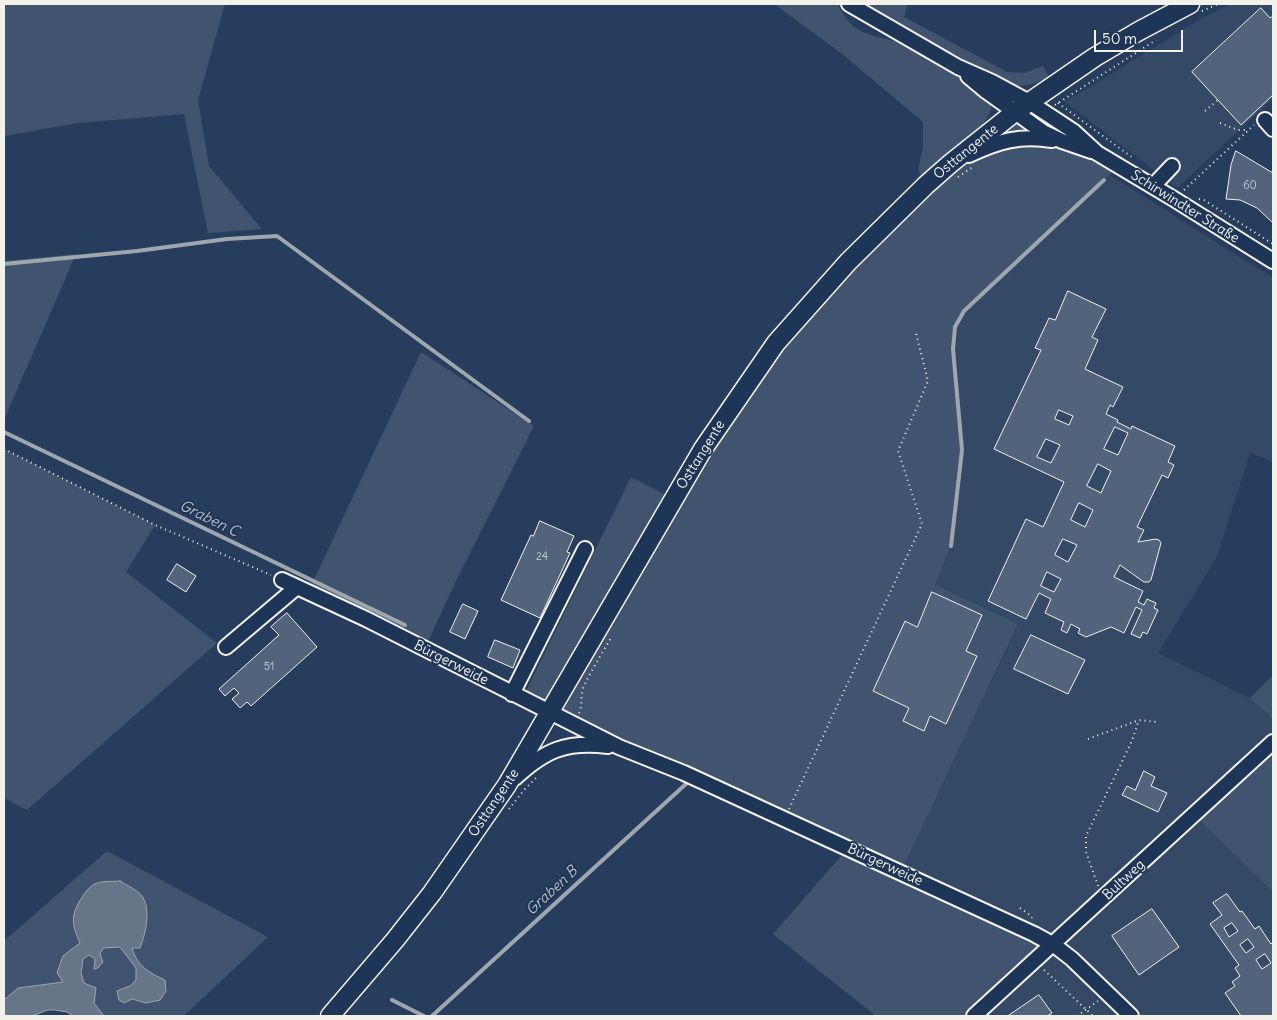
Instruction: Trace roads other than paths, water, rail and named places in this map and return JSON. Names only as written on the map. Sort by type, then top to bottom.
[{"type":"main road","name":"Osttangente","points":[[330,1016],[395,940],[432,893],[507,785],[703,448],[776,343],[848,262],[926,185],[953,171],[1015,112],[1095,57],[1139,30],[1193,9]]},
{"type":"street","points":[[849,4],[958,67]]},
{"type":"street","name":"Schirwindter Straße","points":[[958,67],[992,82],[1047,112],[1073,131],[1097,153]]},
{"type":"street","name":"Schirwindter Straße","points":[[958,67],[986,91],[1043,132],[1062,141],[1097,153],[1273,261]]},
{"type":"street","name":"Schirwindter Straße","points":[[953,171],[992,144],[1018,138],[1042,138],[1062,141]]},
{"type":"street","points":[[1153,186],[1172,166]]},
{"type":"street","points":[[512,694],[585,549]]},
{"type":"street","name":"Bürgerweide","points":[[282,580],[366,619],[619,747],[684,774],[893,868],[1054,945],[1072,959],[1131,1016]]},
{"type":"street","points":[[226,647],[297,587]]},
{"type":"street","name":"Bultweg","points":[[974,1016],[1054,945],[1273,742]]},
{"type":"street","name":"Bürgerweide","points":[[507,785],[528,766],[558,748],[574,744],[619,747]]},
{"type":"waterway","points":[[951,546],[962,450],[953,349],[955,327],[964,311],[1104,180]]},
{"type":"waterway","points":[[4,264],[137,251],[227,239],[277,236],[529,421]]},
{"type":"waterway","name":"Graben C","points":[[4,432],[405,625]]},
{"type":"waterway","name":"Graben B","points":[[432,1016],[687,783]]},
{"type":"waterway","name":"Graben B","points":[[392,1000],[424,1016]]}]
